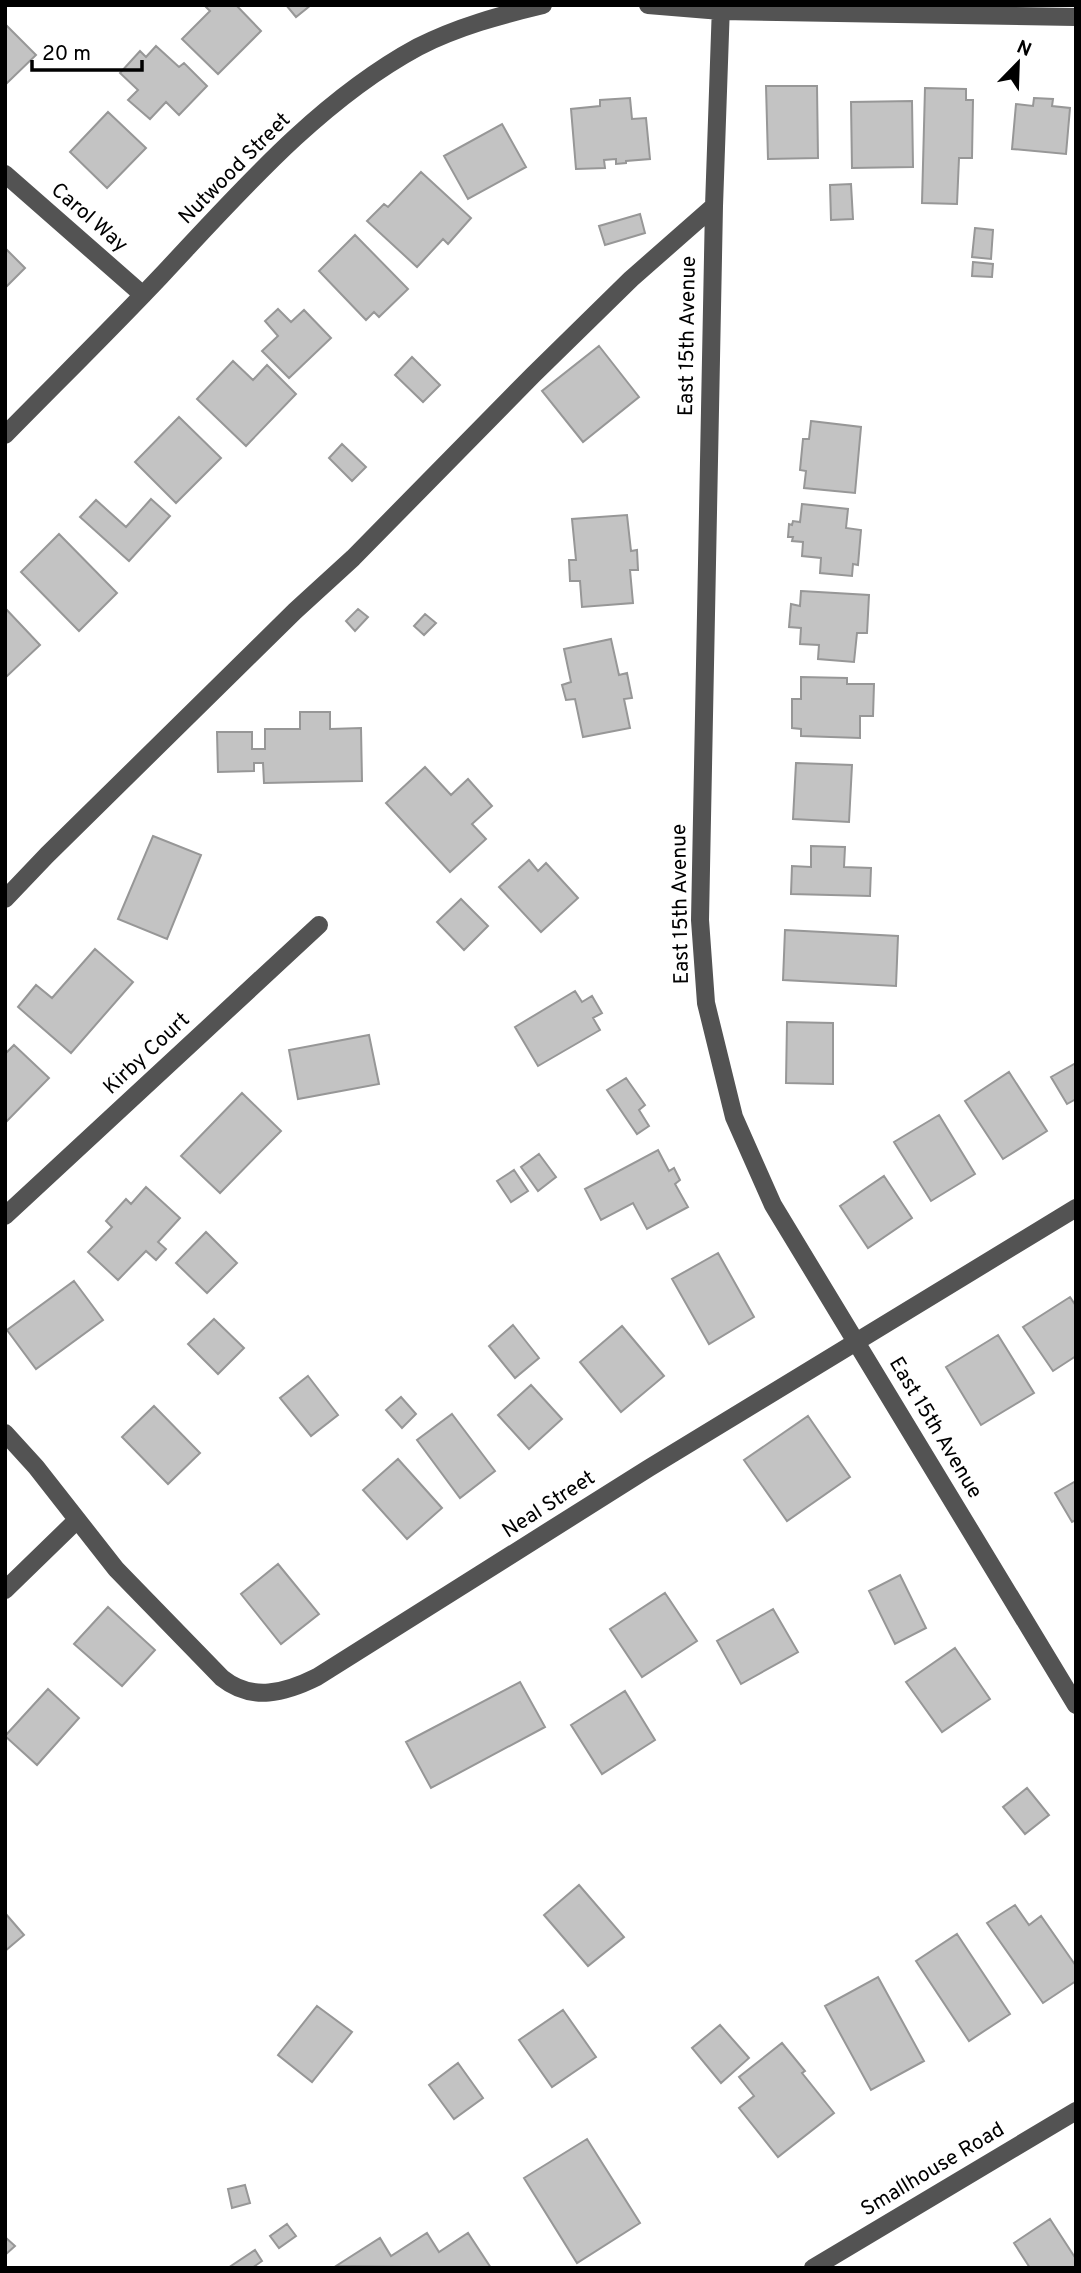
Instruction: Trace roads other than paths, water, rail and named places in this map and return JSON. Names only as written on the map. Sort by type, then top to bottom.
[{"type":"street","name":"Nutwood Street","points":[[5,435],[254,177],[352,89],[419,47],[494,17],[543,5]]},
{"type":"street","points":[[648,5],[1076,16]]},
{"type":"street","name":"East 15th Avenue","points":[[721,8],[714,206],[700,920],[706,1003],[734,1117],[773,1205],[1076,1706]]},
{"type":"street","name":"Carol Way","points":[[5,174],[143,295]]},
{"type":"street","points":[[5,899],[156,747],[353,558],[543,365],[631,279],[714,206]]},
{"type":"street","name":"Kirby Court","points":[[5,1216],[319,925]]},
{"type":"street","name":"Neal Street","points":[[5,1433],[116,1569],[222,1678],[237,1687],[261,1693],[292,1689],[317,1677],[443,1600],[649,1468],[1076,1208]]},
{"type":"street","points":[[5,1590],[77,1520]]},
{"type":"street","name":"Smallhouse Road","points":[[813,2268],[1076,2111]]}]
